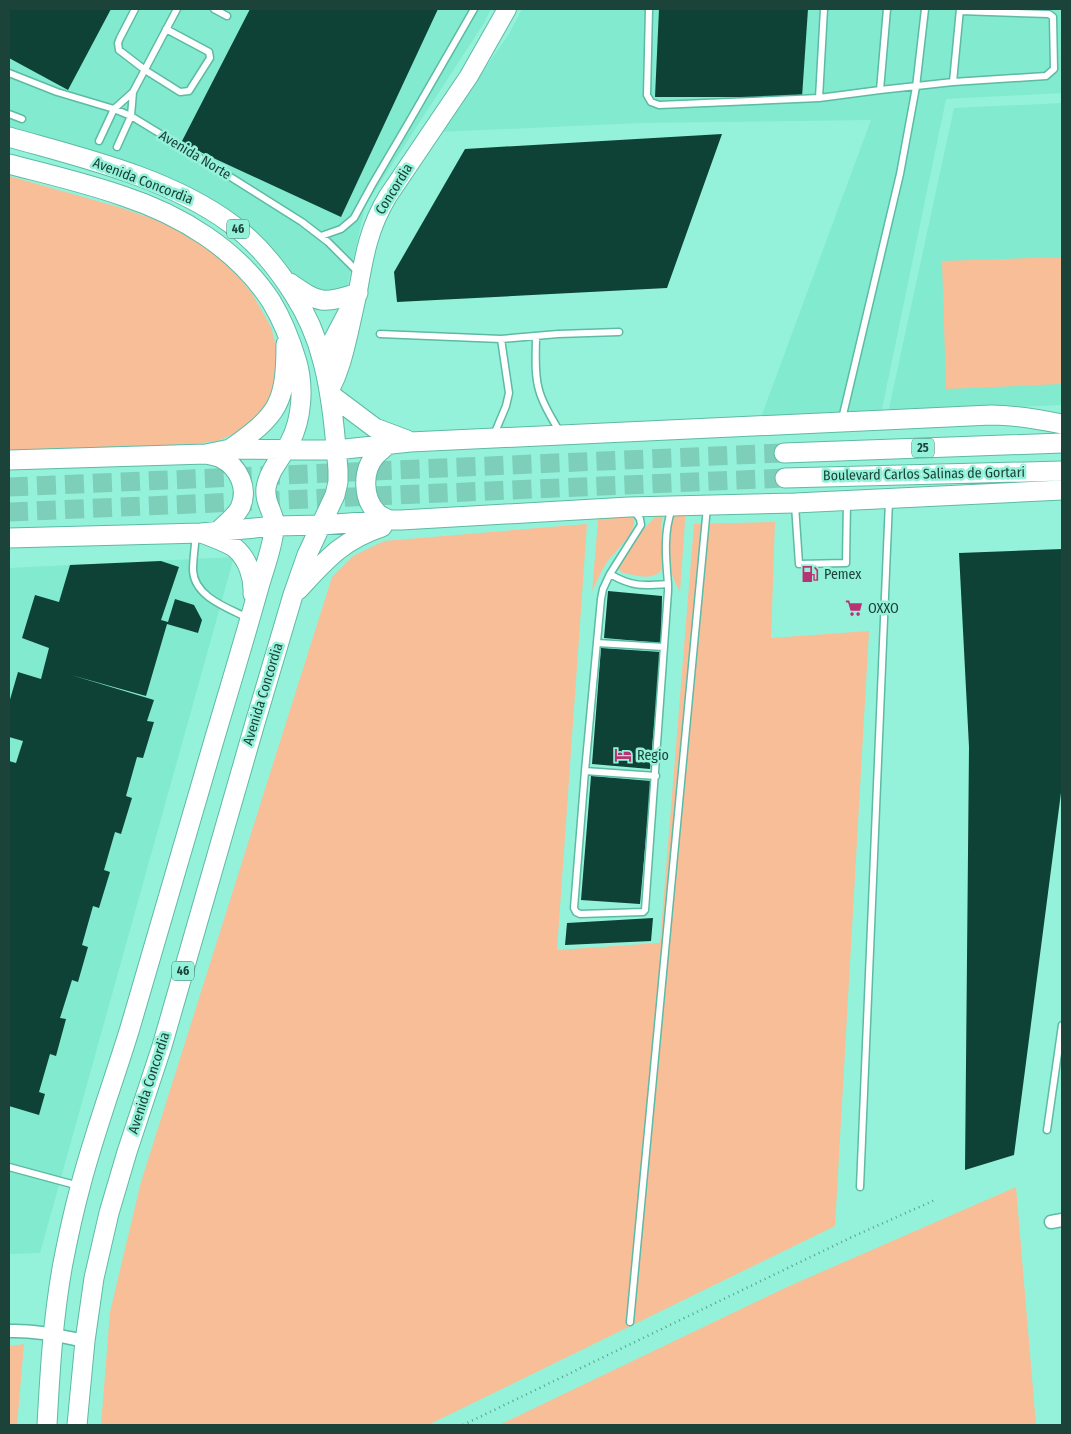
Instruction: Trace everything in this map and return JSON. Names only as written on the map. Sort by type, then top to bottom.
[{"type":"main road","name":"Avenida Concordia","points":[[9,137],[110,167],[168,188],[212,210],[263,252],[284,279],[306,316],[323,359],[330,393],[338,470],[335,495],[307,554],[294,595],[162,1046],[109,1213],[94,1278],[84,1341],[77,1425]]},
{"type":"main road","name":"Avenida Concordia","points":[[9,164],[124,196],[165,212],[189,225],[228,252],[272,302],[286,331],[297,362],[301,381],[298,420],[290,441],[271,473],[266,492],[267,502],[276,526]]},
{"type":"main road","points":[[284,279],[314,298],[321,300],[337,299],[358,289]]},
{"type":"main road","points":[[230,449],[262,425],[275,410],[281,398],[286,367],[286,331]]},
{"type":"main road","points":[[330,393],[375,428],[410,442]]},
{"type":"main road","points":[[9,460],[206,454],[230,449],[336,450],[410,442],[1012,415],[1062,424]]},
{"type":"main road","name":"Boulevard Carlos Salinas de Gortari","points":[[784,453],[1062,443]]},
{"type":"main road","points":[[388,444],[376,455],[370,465],[366,479],[367,492],[370,504],[378,514],[395,520]]},
{"type":"main road","points":[[205,532],[234,516],[240,507],[243,497],[240,475],[221,458],[206,454]]},
{"type":"main road","name":"Boulevard Carlos Salinas de Gortari","points":[[785,478],[1062,471]]},
{"type":"main road","points":[[9,538],[205,532],[276,526],[629,507],[795,503],[1062,490]]},
{"type":"main road","points":[[294,595],[330,556],[343,546],[368,531],[395,520]]},
{"type":"main road","points":[[46,1425],[53,1335],[62,1265],[80,1186],[129,1031],[276,526]]},
{"type":"main road","points":[[205,532],[234,548],[246,561],[254,588],[251,615]]},
{"type":"street","name":"Concordia","points":[[330,393],[342,365],[366,245],[376,216],[469,76],[507,9]]},
{"type":"street","points":[[323,359],[358,289]]},
{"type":"street","points":[[9,1331],[20,1330],[84,1341]]},
{"type":"lane","points":[[135,9],[120,38],[118,47],[121,52],[180,92],[189,91],[210,58],[209,52],[166,29]]},
{"type":"lane","points":[[99,140],[114,109],[133,92],[177,9]]},
{"type":"lane","points":[[214,9],[228,16]]},
{"type":"lane","points":[[321,236],[341,229],[354,218],[474,9]]},
{"type":"lane","points":[[649,9],[648,95],[654,104],[659,105],[819,98],[954,82],[1046,76],[1054,68],[1053,17],[1049,14],[960,10],[954,82]]},
{"type":"lane","points":[[819,98],[824,9]]},
{"type":"lane","points":[[880,90],[887,9]]},
{"type":"lane","points":[[841,422],[900,174],[916,87],[925,9]]},
{"type":"lane","name":"Avenida Norte","points":[[9,73],[57,92],[131,116],[262,196],[334,247],[358,289]]},
{"type":"lane","points":[[117,147],[131,116],[133,92]]},
{"type":"lane","points":[[9,114],[22,119]]},
{"type":"lane","points":[[380,334],[501,339],[619,332]]},
{"type":"lane","points":[[536,336],[539,390],[544,404],[561,436]]},
{"type":"lane","points":[[493,438],[506,406],[508,393],[501,339]]},
{"type":"lane","points":[[860,1187],[889,498]]},
{"type":"lane","points":[[795,503],[799,564],[846,563],[847,500]]},
{"type":"lane","points":[[630,1322],[707,505]]},
{"type":"lane","points":[[629,507],[635,512],[641,522],[610,574],[603,589],[601,599],[574,908],[580,914],[643,912],[645,910],[668,590],[666,544],[669,517],[673,506]]},
{"type":"lane","points":[[205,532],[193,572],[197,585],[210,598],[251,615]]},
{"type":"lane","points":[[610,574],[623,582],[631,584],[668,584]]},
{"type":"lane","points":[[597,643],[664,647]]},
{"type":"lane","points":[[585,771],[656,776]]},
{"type":"lane","points":[[1047,1130],[1062,1025]]},
{"type":"lane","points":[[9,1167],[80,1186]]},
{"type":"path","points":[[463,1425],[852,1237],[935,1200]]},
{"type":"shaded area","points":[[9,9],[491,9],[484,23],[365,206],[345,297],[311,295],[224,209],[9,132]]},
{"type":"shaded area","points":[[522,9],[1062,9],[1062,93],[946,99],[881,414],[760,420],[871,120],[640,123],[440,132],[509,34]]},
{"type":"shaded area","points":[[1062,103],[1062,405],[888,413],[954,108]]},
{"type":"shaded area","points":[[9,176],[122,208],[159,221],[198,240],[227,262],[253,295],[271,327],[279,357],[279,387],[267,409],[245,429],[217,441],[193,444],[9,451]]},
{"type":"shaded area","points":[[1062,257],[1062,384],[946,389],[942,261]]},
{"type":"shaded area","points":[[686,507],[680,592],[673,578],[668,539],[673,519]]},
{"type":"shaded area","points":[[599,509],[629,514],[634,519],[631,531],[605,565],[592,591]]},
{"type":"shaded area","points":[[658,514],[664,514],[661,523],[662,569],[659,573],[650,577],[623,573],[618,569],[619,565],[643,530]]},
{"type":"shaded area","points":[[775,522],[771,638],[869,631],[835,1226],[428,1425],[101,1425],[110,1312],[141,1182],[332,577],[353,556],[384,541],[587,524],[557,950],[660,943],[694,524]]},
{"type":"shaded area","points":[[234,557],[40,1253],[9,1254],[9,568]]},
{"type":"shaded area","points":[[1016,1187],[1036,1425],[499,1425],[787,1287]]},
{"type":"shaded area","points":[[24,1344],[17,1425],[9,1425],[9,1346]]},
{"type":"building","points":[[9,9],[111,9],[68,90],[9,58]]},
{"type":"building","points":[[250,9],[438,9],[341,217],[181,143]]},
{"type":"building","points":[[659,9],[808,9],[802,97],[655,97]]},
{"type":"building","points":[[722,134],[667,288],[397,302],[394,272],[465,149]]},
{"type":"building","points":[[1062,549],[1062,785],[1014,1155],[965,1170],[969,747],[959,553]]},
{"type":"building","points":[[161,561],[179,567],[161,620],[168,622],[175,599],[194,605],[202,620],[198,633],[167,624],[146,696],[71,675],[154,700],[147,721],[154,722],[143,758],[137,757],[126,796],[132,798],[121,834],[115,832],[104,870],[110,872],[99,908],[93,906],[82,945],[88,947],[78,982],[72,980],[60,1018],[66,1019],[56,1056],[50,1054],[39,1092],[45,1094],[39,1115],[9,1106],[9,761],[16,763],[23,741],[9,737],[9,703],[18,672],[41,679],[49,648],[22,638],[35,595],[59,602],[70,565]]},
{"type":"building","points":[[608,591],[662,596],[661,643],[604,638]]},
{"type":"building","points":[[601,648],[661,652],[650,769],[592,764]]},
{"type":"building","points":[[591,776],[651,781],[640,904],[581,900]]},
{"type":"building","points":[[653,918],[651,941],[565,945],[567,923]]},
{"type":"tunnel","points":[[9,487],[784,453]]},
{"type":"tunnel","points":[[9,512],[785,478]]},
{"type":"place","name":"Pemex","points":[[810,574]]},
{"type":"place","name":"OXXO","points":[[854,608]]},
{"type":"place","name":"Regio","points":[[623,755]]}]
